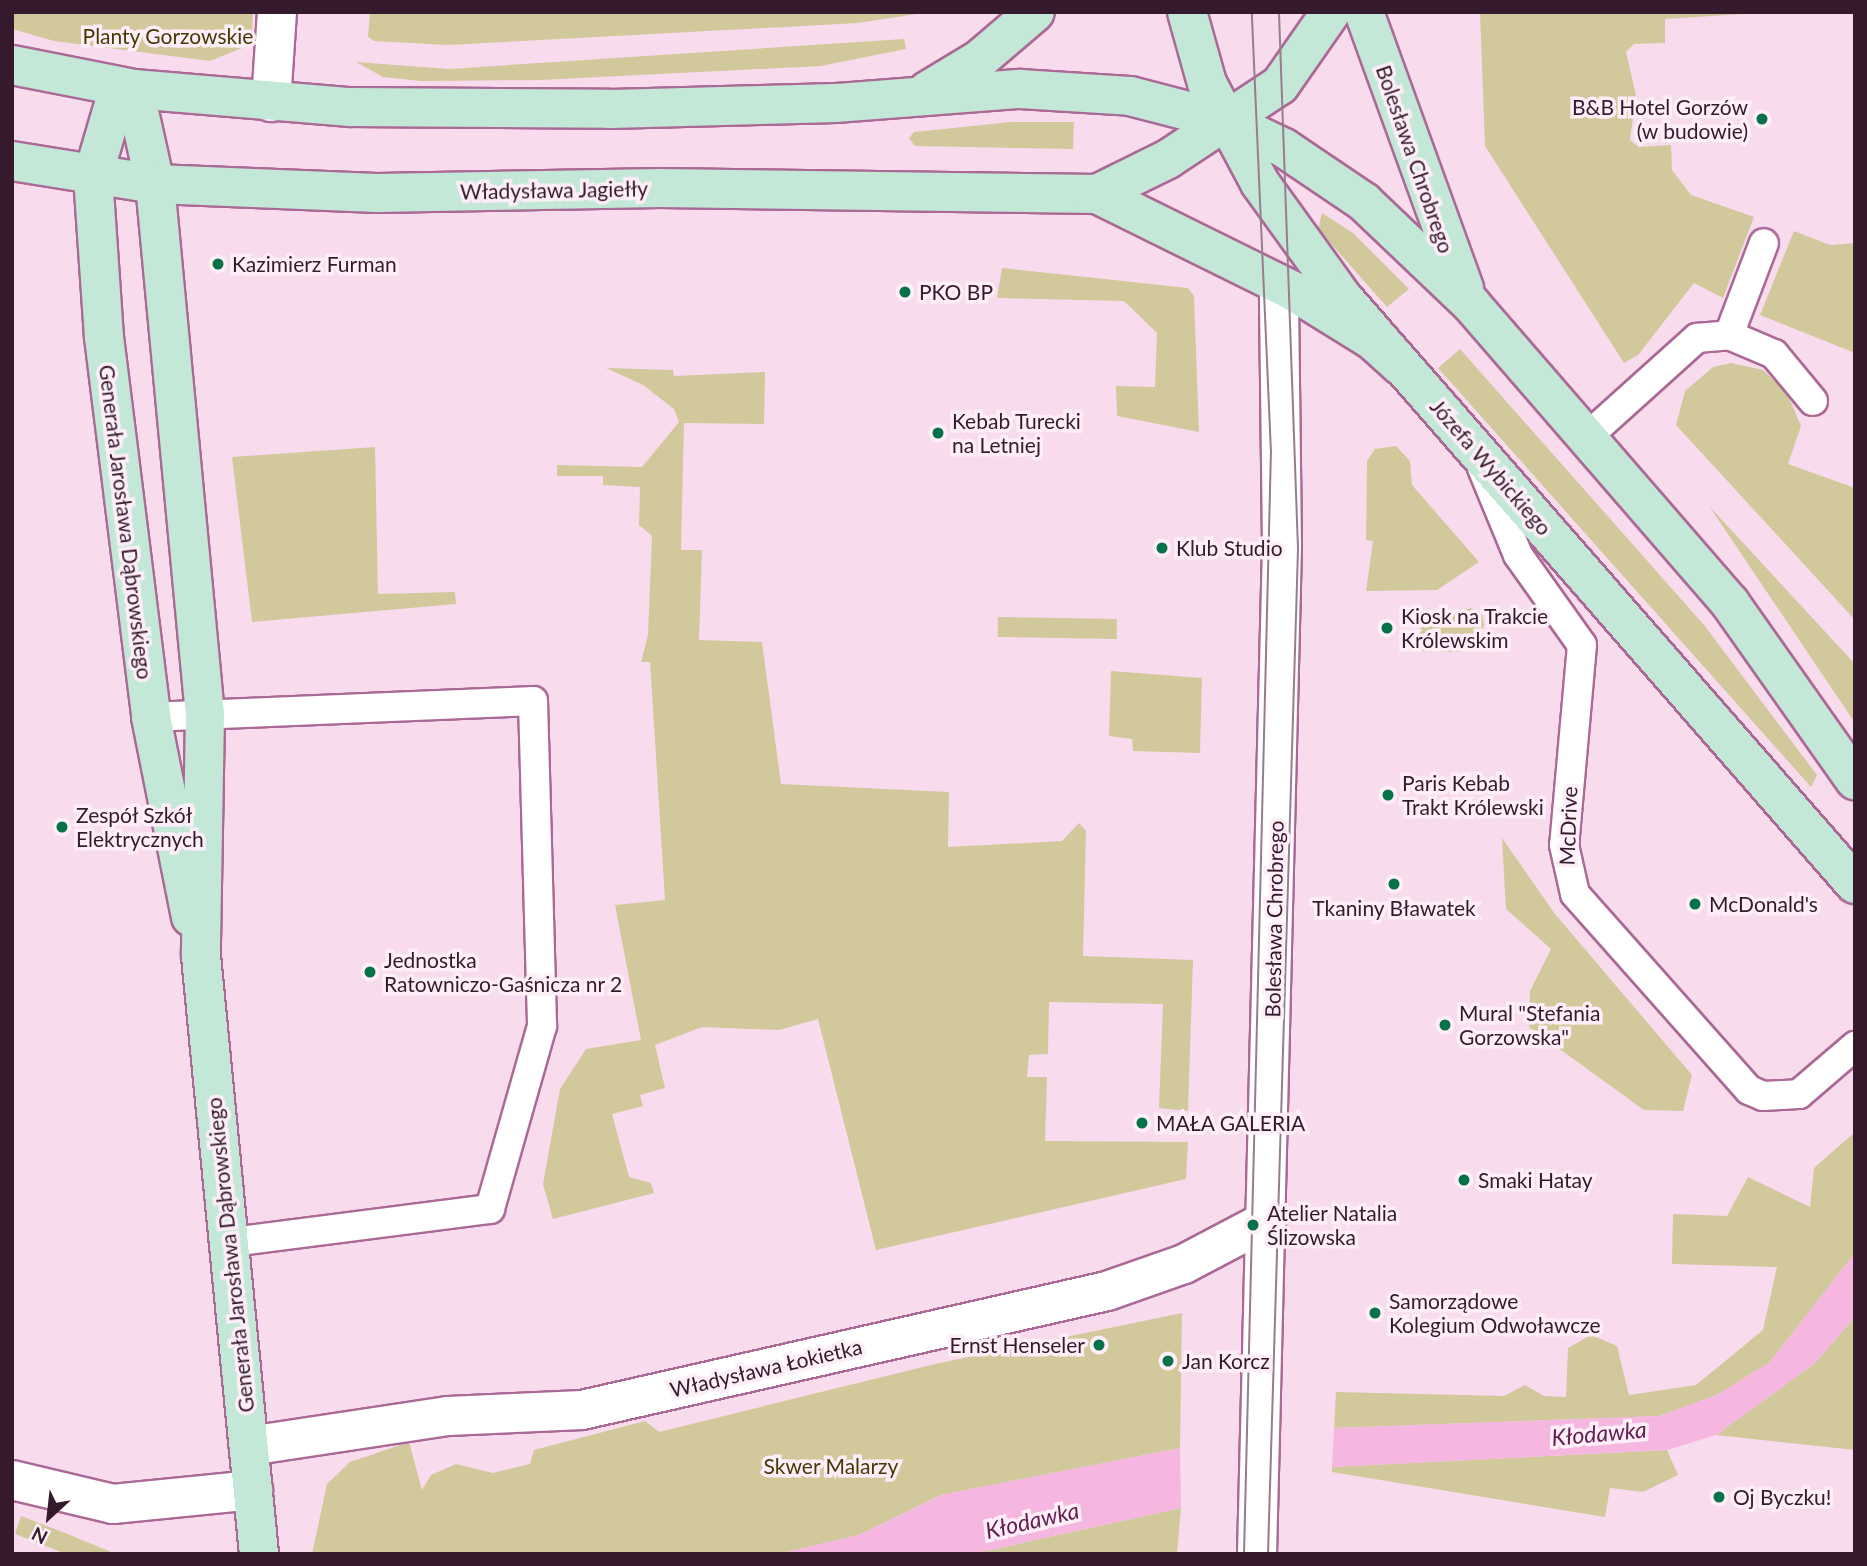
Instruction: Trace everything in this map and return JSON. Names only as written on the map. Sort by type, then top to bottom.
[{"type":"main road","points":[[922,93],[980,59],[1035,12]]},
{"type":"main road","name":"Józefa Wybickiego","points":[[1187,12],[1207,83],[1297,238],[1401,366],[1855,884]]},
{"type":"main road","points":[[1097,194],[1227,121],[1280,85],[1331,12]]},
{"type":"main road","name":"Bolesława Chrobrego","points":[[1364,12],[1471,304]]},
{"type":"main road","points":[[12,65],[126,88],[271,102],[541,111],[836,103],[922,93],[1100,92],[1227,121],[1284,148],[1364,202],[1471,304],[1731,603],[1855,780]]},
{"type":"main road","name":"Generała Jarosława Dąbrowskiego","points":[[126,88],[93,176],[113,430],[150,717],[201,956],[231,1242],[259,1554]]},
{"type":"main road","name":"Generała Jarosława Dąbrowskiego","points":[[126,88],[155,184],[205,715],[201,956]]},
{"type":"main road","name":"Władysława Jagiełły","points":[[12,161],[155,184],[377,193],[661,188],[1097,194]]},
{"type":"main road","points":[[1097,194],[1279,284],[1372,340],[1401,366]]},
{"type":"street","points":[[271,102],[277,12]]},
{"type":"street","name":"Bolesława Chrobrego","points":[[1257,1554],[1282,546],[1279,284]]},
{"type":"street","name":"Władysława Łokietka","points":[[249,1446],[447,1416],[582,1410],[1107,1291],[1185,1264],[1266,1221]]},
{"type":"street","points":[[12,1480],[113,1504],[253,1490]]},
{"type":"lane","points":[[1729,335],[1764,243]]},
{"type":"lane","points":[[1588,436],[1697,338],[1729,335],[1774,354],[1812,401]]},
{"type":"lane","name":"McDrive","points":[[1471,443],[1518,555],[1582,645],[1564,845],[1575,894],[1749,1090],[1763,1096],[1799,1094],[1855,1046]]},
{"type":"lane","points":[[150,717],[533,701],[542,1026],[490,1209],[231,1242]]},
{"type":"green space","name":"Planty Gorzowskie","points":[[12,12],[253,12],[252,34],[242,48],[210,61],[54,41],[12,29]]},
{"type":"green space","points":[[370,12],[930,12],[858,23],[448,45],[374,41],[368,37]]},
{"type":"green space","points":[[1480,12],[1775,12],[1665,19],[1665,43],[1634,44],[1626,52],[1636,95],[1630,140],[1639,147],[1671,145],[1672,170],[1691,195],[1754,217],[1723,298],[1694,283],[1638,355],[1624,363],[1485,146]]},
{"type":"green space","points":[[904,39],[906,49],[821,66],[540,80],[421,81],[383,77],[356,62],[449,69]]},
{"type":"green space","points":[[1011,122],[1074,122],[1073,149],[915,146],[909,138],[914,132]]},
{"type":"green space","points":[[1322,213],[1353,233],[1409,289],[1387,307],[1318,229]]},
{"type":"green space","points":[[1794,231],[1830,245],[1855,243],[1855,353],[1760,315]]},
{"type":"green space","points":[[1002,268],[1188,288],[1194,296],[1199,432],[1117,416],[1116,386],[1155,387],[1157,333],[1124,301],[997,298]]},
{"type":"green space","points":[[1460,349],[1704,625],[1817,775],[1811,787],[1438,368]]},
{"type":"green space","points":[[1731,363],[1763,370],[1787,393],[1801,426],[1788,464],[1855,488],[1855,620],[1676,425],[1685,391],[1713,367]]},
{"type":"green space","points":[[606,368],[673,370],[674,376],[765,372],[764,424],[684,423],[681,550],[702,550],[699,640],[762,642],[781,784],[949,792],[948,847],[1062,841],[1079,823],[1086,831],[1083,956],[1193,960],[1188,1111],[1159,1108],[1163,1004],[1049,1002],[1048,1054],[1029,1055],[1027,1077],[1047,1077],[1045,1141],[1188,1142],[1186,1179],[876,1250],[818,1019],[779,1030],[702,1027],[655,1045],[665,1088],[640,1095],[643,1106],[612,1114],[629,1177],[651,1183],[654,1193],[553,1219],[543,1184],[560,1089],[586,1049],[641,1040],[615,905],[665,900],[650,662],[641,662],[648,635],[652,536],[639,525],[640,487],[603,485],[603,476],[557,476],[557,465],[642,467],[679,422],[674,409],[643,385]]},
{"type":"green space","points":[[1396,446],[1410,461],[1412,485],[1479,562],[1437,590],[1366,591],[1373,541],[1366,540],[1367,461],[1375,449]]},
{"type":"green space","points":[[375,447],[378,594],[455,592],[456,604],[252,622],[232,457]]},
{"type":"green space","points":[[1709,506],[1855,664],[1855,723]]},
{"type":"green space","points":[[1471,608],[1482,614],[1484,626],[1477,637],[1463,641],[1461,652],[1419,651],[1421,617],[1428,623],[1453,619],[1452,613]]},
{"type":"green space","points":[[998,617],[1117,619],[1117,639],[998,637]]},
{"type":"green space","points":[[1111,671],[1202,678],[1200,753],[1133,751],[1132,739],[1109,736]]},
{"type":"green space","points":[[1502,838],[1555,914],[1692,1075],[1683,1111],[1644,1110],[1529,1027],[1530,991],[1551,949],[1506,909]]},
{"type":"green space","points":[[1855,1132],[1855,1253],[1769,1363],[1717,1395],[1659,1416],[1334,1428],[1336,1392],[1504,1396],[1525,1385],[1544,1396],[1566,1397],[1568,1348],[1591,1335],[1617,1346],[1629,1395],[1696,1385],[1763,1330],[1777,1267],[1672,1264],[1673,1214],[1727,1216],[1748,1177],[1810,1207],[1814,1168]]},
{"type":"green space","name":"Skwer Malarzy","points":[[1182,1313],[1180,1448],[941,1495],[859,1535],[778,1554],[312,1554],[327,1484],[350,1462],[409,1442],[422,1490],[431,1475],[456,1464],[493,1473],[530,1464],[534,1450],[645,1421],[659,1432],[935,1364]]},
{"type":"green space","points":[[1855,1317],[1855,1450],[1716,1435],[1815,1363]]},
{"type":"green space","points":[[1667,1450],[1678,1475],[1643,1492],[1610,1488],[1605,1517],[1332,1472],[1332,1467]]},
{"type":"green space","points":[[1181,1508],[1177,1554],[972,1554]]},
{"type":"green space","points":[[21,1516],[116,1554],[66,1554],[15,1534]]},
{"type":"water","name":"Kłodawka","points":[[1855,1253],[1855,1317],[1815,1363],[1716,1435],[1667,1450],[1332,1467],[1334,1428],[1659,1416],[1717,1395],[1769,1363]]},
{"type":"water","name":"Kłodawka","points":[[1180,1448],[1181,1508],[972,1554],[778,1554],[859,1535],[941,1495]]},
{"type":"tram line","points":[[1244,1554],[1271,453],[1252,12]]},
{"type":"tram line","points":[[1268,1554],[1298,549],[1279,12]]},
{"type":"place","name":"B&B Hotel Gorzów (w budowie)","points":[[1762,119]]},
{"type":"place","name":"Kazimierz Furman","points":[[218,264]]},
{"type":"place","name":"PKO BP","points":[[905,292]]},
{"type":"place","name":"Kebab Turecki na Letniej","points":[[938,433]]},
{"type":"place","name":"Klub Studio","points":[[1162,548]]},
{"type":"place","name":"Kiosk na Trakcie Królewskim","points":[[1387,628]]},
{"type":"place","name":"Paris Kebab Trakt Królewski","points":[[1388,795]]},
{"type":"place","name":"Zespół Szkół Elektrycznych","points":[[62,827]]},
{"type":"place","name":"Tkaniny Bławatek","points":[[1394,884]]},
{"type":"place","name":"McDonald's","points":[[1695,904]]},
{"type":"place","name":"Jednostka Ratowniczo-Gaśnicza nr 2","points":[[370,972]]},
{"type":"place","name":"Mural \"Stefania Gorzowska\"","points":[[1445,1025]]},
{"type":"place","name":"MAŁA GALERIA","points":[[1142,1123]]},
{"type":"place","name":"Smaki Hatay","points":[[1464,1180]]},
{"type":"place","name":"Atelier Natalia Ślizowska","points":[[1253,1225]]},
{"type":"place","name":"Samorządowe Kolegium Odwoławcze","points":[[1375,1313]]},
{"type":"place","name":"Ernst Henseler","points":[[1099,1345]]},
{"type":"place","name":"Jan Korcz","points":[[1168,1361]]},
{"type":"place","name":"Oj Byczku!","points":[[1719,1497]]}]
